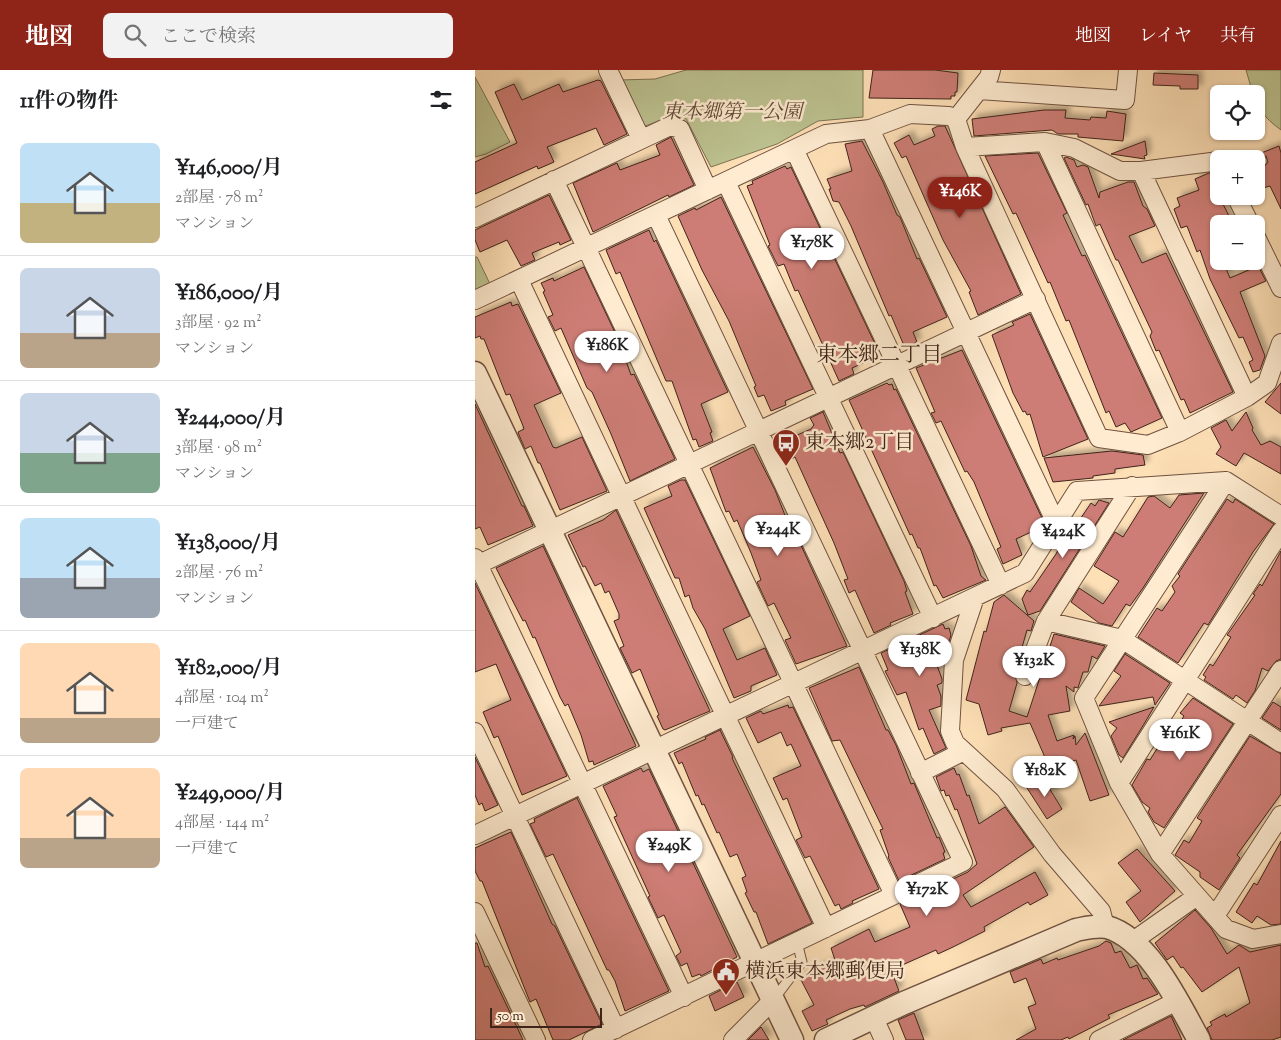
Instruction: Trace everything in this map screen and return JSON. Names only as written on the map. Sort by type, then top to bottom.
[{"type":"street","points":[[608,70],[641,139]]},
{"type":"street","points":[[956,119],[979,90],[991,70]]},
{"type":"street","points":[[979,90],[1125,100],[1127,70]]},
{"type":"street","points":[[475,300],[827,134],[869,129],[909,114],[949,116],[956,119],[965,147],[1099,438],[1148,446],[1180,432],[1247,397],[1267,383],[1281,343]]},
{"type":"street","points":[[475,218],[670,126],[679,129],[708,190]]},
{"type":"street","points":[[869,129],[1056,523]]},
{"type":"street","points":[[965,147],[1045,142],[1073,148],[1119,171],[1141,171],[1210,162]]},
{"type":"street","points":[[1045,142],[1180,432]]},
{"type":"street","points":[[794,150],[1001,585]]},
{"type":"street","points":[[1141,171],[1247,397]]},
{"type":"street","points":[[554,180],[894,895]]},
{"type":"street","points":[[725,182],[933,618]]},
{"type":"street","points":[[592,1040],[963,862],[656,215]]},
{"type":"street","points":[[1265,250],[1276,265],[1281,288]]},
{"type":"street","points":[[519,280],[826,928]]},
{"type":"street","points":[[684,997],[476,563],[549,532],[1036,300]]},
{"type":"street","points":[[475,373],[792,1040]]},
{"type":"street","points":[[1226,481],[1084,698],[1119,783],[1160,854],[1226,929],[1253,939],[1281,934]]},
{"type":"street","points":[[475,835],[1025,573],[1077,491],[1226,481],[1281,516]]},
{"type":"street","points":[[1025,676],[1046,621],[1131,486]]},
{"type":"street","points":[[1119,783],[1281,531]]},
{"type":"street","points":[[975,598],[954,660],[950,731],[955,743],[962,752],[1005,789],[1052,854],[1101,911],[1105,927]]},
{"type":"street","points":[[1046,621],[1121,639],[1281,743]]},
{"type":"street","points":[[1160,854],[1281,670]]},
{"type":"street","points":[[475,732],[616,1029]]},
{"type":"street","points":[[920,773],[962,752]]},
{"type":"street","points":[[1215,916],[1281,815]]},
{"type":"street","points":[[1133,941],[1197,896]]},
{"type":"street","points":[[475,912],[536,1040]]},
{"type":"street","points":[[827,1040],[1076,930],[1105,927],[1133,941],[1144,953],[1177,1001],[1199,1040]]},
{"type":"street","points":[[733,1040],[773,1000]]},
{"type":"street","points":[[1099,1040],[1177,1001]]},
{"type":"street","points":[[874,1018],[884,1040]]},
{"type":"lane","points":[[773,1000],[802,962],[797,942]]},
{"type":"green space","name":"東本郷第一公園","points":[[686,70],[863,70],[863,117],[818,121],[777,144],[711,167],[686,119],[669,117],[640,128],[619,80],[655,79]]},
{"type":"green space","points":[[1246,70],[1281,70],[1281,130],[1265,115],[1265,85],[1250,85]]},
{"type":"green space","points":[[475,77],[510,142],[486,154],[475,157]]},
{"type":"green space","points":[[475,257],[477,257],[491,286],[475,294]]},
{"type":"building","points":[[873,70],[935,70],[958,73],[957,92],[955,92],[955,96],[951,96],[951,99],[869,98]]},
{"type":"building","points":[[1154,73],[1198,75],[1198,89],[1180,89],[1180,86],[1153,85]]},
{"type":"building","points":[[598,80],[601,81],[627,134],[604,145],[596,128],[547,147],[554,162],[538,169],[537,166],[475,194],[475,162],[517,143],[495,92],[514,84],[522,100],[559,84],[563,92]]},
{"type":"building","points":[[1044,110],[1066,110],[1065,118],[1090,120],[1091,117],[1106,118],[1107,111],[1126,114],[1123,141],[1078,137],[1078,134],[1058,134],[1052,130],[974,136],[972,119]]},
{"type":"building","points":[[938,126],[945,126],[1021,294],[978,315],[969,292],[971,291],[943,240],[906,156],[902,158],[894,143],[909,135],[914,145],[935,136],[932,129]]},
{"type":"building","points":[[671,137],[694,185],[669,197],[668,195],[593,232],[573,183],[617,163],[620,170],[660,155],[656,145]]},
{"type":"building","points":[[862,141],[897,215],[900,217],[917,259],[919,258],[947,317],[913,332],[917,342],[905,348],[891,315],[889,316],[851,226],[839,202],[833,201],[829,189],[831,189],[827,179],[852,171],[845,144]]},
{"type":"building","points":[[1145,141],[1147,155],[1144,156],[1145,159],[1111,154]]},
{"type":"building","points":[[1279,146],[1281,153],[1281,209],[1270,186],[1265,187],[1265,166],[1268,162],[1265,151]]},
{"type":"building","points":[[1038,153],[1067,213],[1063,215],[1082,256],[1085,255],[1162,418],[1131,432],[1125,423],[1116,427],[1109,411],[1106,413],[1069,320],[1066,321],[1050,282],[1048,283],[1016,213],[1013,214],[985,156]]},
{"type":"building","points":[[1064,158],[1074,160],[1077,167],[1083,165],[1088,167],[1099,198],[1100,192],[1128,182],[1134,182],[1143,206],[1147,209],[1155,226],[1129,236],[1142,263],[1166,253],[1233,392],[1190,413],[1184,399],[1181,400],[1159,350],[1156,351],[1150,336],[1152,332],[1100,224],[1096,226],[1088,204],[1086,205]]},
{"type":"building","points":[[785,166],[787,169],[791,167],[876,346],[877,353],[874,355],[875,358],[852,368],[854,374],[839,381],[798,290],[795,291],[784,264],[778,266],[768,246],[770,245],[747,186],[753,184],[752,181]]},
{"type":"building","points":[[1210,173],[1210,205],[1224,205],[1228,215],[1210,215],[1210,270],[1227,270],[1230,278],[1249,270],[1260,270],[1266,281],[1240,292],[1265,356],[1260,370],[1253,372],[1249,362],[1253,360],[1243,337],[1239,338],[1210,279],[1200,250],[1197,252],[1187,226],[1181,228],[1174,209],[1180,206],[1177,198],[1199,190],[1195,179]]},
{"type":"building","points":[[549,195],[571,240],[560,245],[559,242],[532,253],[535,260],[521,266],[507,240],[480,252],[475,240],[475,230]]},
{"type":"building","points":[[721,197],[813,389],[785,401],[786,405],[771,411],[764,395],[758,397],[754,387],[756,386],[729,321],[702,270],[678,216],[695,208],[696,210]]},
{"type":"building","points":[[649,230],[654,242],[656,240],[728,392],[701,404],[712,432],[710,433],[713,441],[699,447],[696,439],[693,440],[672,381],[666,381],[620,272],[616,274],[606,250]]},
{"type":"building","points":[[584,267],[619,341],[631,375],[634,374],[675,459],[630,481],[611,434],[592,392],[587,388],[561,328],[555,331],[548,317],[553,315],[541,283],[553,278],[554,281]]},
{"type":"building","points":[[511,302],[512,306],[518,304],[561,393],[534,405],[553,447],[556,448],[582,437],[607,491],[560,510],[531,446],[525,449],[518,432],[524,429],[523,426],[510,394],[506,395],[484,339],[481,339],[480,336],[475,338],[475,317]]},
{"type":"building","points":[[1030,314],[1088,439],[1043,457],[1030,414],[1027,415],[1025,411],[1023,412],[1013,393],[992,335],[1014,325],[1012,322]]},
{"type":"building","points":[[962,350],[1042,518],[1037,520],[1040,528],[1016,539],[1022,555],[1003,564],[997,549],[1001,547],[974,482],[967,471],[965,472],[941,421],[936,423],[931,413],[935,412],[916,368]]},
{"type":"building","points":[[887,383],[889,385],[892,384],[894,390],[896,389],[971,546],[981,576],[986,580],[943,598],[936,585],[934,586],[920,548],[918,548],[912,534],[910,535],[849,400]]},
{"type":"building","points":[[1281,383],[1281,414],[1265,402]]},
{"type":"building","points":[[475,404],[533,526],[488,545],[480,527],[475,529]]},
{"type":"building","points":[[823,412],[840,453],[843,452],[904,581],[907,591],[905,592],[913,614],[890,623],[891,625],[874,633],[855,590],[849,593],[844,580],[848,579],[834,543],[795,457],[787,461],[779,443],[811,429],[814,425],[810,418]]},
{"type":"building","points":[[1246,412],[1253,428],[1252,430],[1261,445],[1270,441],[1281,447],[1281,474],[1244,453],[1236,466],[1216,454],[1221,447],[1211,428],[1226,420],[1232,431]]},
{"type":"building","points":[[753,447],[775,490],[792,533],[795,532],[847,646],[796,664],[785,640],[791,638],[774,603],[768,606],[757,582],[761,580],[751,553],[737,520],[734,522],[729,511],[726,512],[710,468]]},
{"type":"building","points":[[1112,451],[1143,455],[1145,465],[1115,469],[1115,473],[1093,476],[1093,478],[1053,482],[1044,458]]},
{"type":"building","points":[[685,480],[750,616],[723,629],[737,660],[765,648],[777,675],[751,686],[751,691],[734,698],[705,629],[693,608],[689,595],[685,597],[679,578],[675,578],[644,508],[672,496],[668,486]]},
{"type":"building","points":[[1204,493],[1143,588],[1130,606],[1126,604],[1112,626],[1099,623],[1071,602],[1079,588],[1103,604],[1119,581],[1094,566],[1115,532],[1123,537],[1148,497],[1154,496],[1170,508],[1179,495]]},
{"type":"building","points":[[1227,499],[1233,503],[1235,499],[1274,524],[1253,552],[1208,625],[1204,623],[1178,663],[1138,637],[1157,608],[1162,611],[1175,592],[1172,586],[1180,576],[1178,574]]},
{"type":"building","points":[[1099,500],[1109,503],[1040,611],[1028,615],[1022,599],[1027,590],[1030,592],[1056,554],[1063,540],[1066,540],[1091,503],[1095,506]]},
{"type":"building","points":[[616,510],[710,711],[665,730],[657,716],[659,715],[640,669],[632,673],[620,648],[624,646],[614,621],[619,619],[619,614],[609,591],[605,593],[601,583],[595,586],[585,566],[583,567],[568,535],[603,520]]},
{"type":"building","points":[[543,546],[636,746],[594,765],[593,761],[589,762],[581,735],[568,704],[565,706],[560,697],[535,637],[533,638],[525,620],[523,621],[496,568]]},
{"type":"building","points":[[1281,551],[1281,659],[1276,661],[1268,671],[1262,668],[1255,691],[1247,703],[1236,695],[1233,699],[1204,680],[1206,677],[1203,675],[1210,664],[1213,666],[1231,637],[1227,635],[1255,595],[1253,594],[1260,584],[1262,586]]},
{"type":"building","points":[[475,583],[567,776],[522,795],[498,736],[494,738],[483,712],[511,700],[496,664],[475,672]]},
{"type":"building","points":[[1004,595],[1034,621],[1031,631],[1027,630],[1015,672],[1017,683],[1009,711],[1027,717],[1054,634],[1105,646],[1097,659],[1092,656],[1088,672],[1083,672],[1078,688],[1074,687],[1074,692],[1066,686],[1070,711],[1048,715],[1057,741],[1074,735],[1073,739],[1075,736],[1076,745],[1085,733],[1109,795],[1090,801],[1076,760],[1050,769],[1030,723],[1001,728],[1002,731],[988,735],[979,704],[966,700],[984,631],[986,632],[994,602]]},
{"type":"building","points":[[943,624],[945,629],[949,628],[951,635],[945,654],[934,657],[942,679],[942,683],[937,685],[941,696],[941,706],[929,710],[946,748],[934,754],[923,728],[919,730],[906,692],[897,695],[885,671],[888,670],[881,653]]},
{"type":"building","points":[[1125,654],[1170,683],[1155,705],[1153,697],[1099,706],[1121,676],[1114,671]]},
{"type":"building","points":[[859,667],[886,730],[888,730],[896,745],[911,784],[914,783],[937,838],[939,837],[945,852],[943,853],[945,859],[899,881],[888,857],[880,830],[883,829],[840,740],[832,741],[809,688]]},
{"type":"building","points":[[1193,698],[1233,724],[1164,828],[1154,822],[1148,812],[1150,808],[1142,802],[1132,785],[1147,759],[1150,760],[1163,739],[1168,742],[1184,716],[1180,713]]},
{"type":"building","points":[[1273,702],[1281,707],[1281,730],[1262,718]]},
{"type":"building","points":[[788,705],[789,708],[793,707],[879,889],[852,901],[853,903],[841,909],[839,904],[835,906],[810,856],[805,858],[796,840],[802,837],[787,798],[783,800],[773,778],[801,766],[791,744],[787,746],[781,732],[758,743],[746,718],[761,711],[763,714]]},
{"type":"building","points":[[1154,707],[1123,758],[1119,755],[1111,736],[1117,728],[1109,722]]},
{"type":"building","points":[[720,730],[812,923],[768,944],[756,912],[754,912],[745,893],[747,892],[742,878],[746,876],[737,854],[730,857],[704,804],[702,805],[698,795],[696,796],[682,762],[679,764],[674,753],[706,739],[705,737]]},
{"type":"building","points":[[1250,736],[1281,754],[1281,794],[1237,855],[1240,858],[1219,890],[1200,877],[1200,872],[1175,855],[1184,840],[1189,843],[1202,821],[1197,818]]},
{"type":"building","points":[[475,757],[498,805],[485,811],[482,803],[479,805],[475,795]]},
{"type":"building","points":[[641,768],[643,772],[649,769],[737,957],[701,976],[700,974],[692,977],[687,963],[681,966],[676,956],[681,952],[664,915],[658,918],[648,897],[650,896],[614,817],[617,816],[603,786]]},
{"type":"building","points":[[954,768],[957,775],[959,774],[967,796],[969,795],[979,824],[1005,807],[1034,847],[963,895],[971,907],[1035,872],[1048,895],[1030,905],[1028,902],[984,927],[985,931],[953,947],[938,954],[936,950],[891,970],[899,991],[865,1007],[864,1005],[850,1009],[826,1020],[828,1024],[812,1031],[802,1011],[814,1005],[800,978],[835,960],[831,948],[869,929],[875,942],[910,927],[900,904],[968,872],[977,864],[957,809],[955,810],[949,795],[946,796],[944,790],[941,791],[936,777]]},
{"type":"building","points":[[1043,778],[1062,809],[1047,819],[1027,788]]},
{"type":"building","points":[[577,798],[669,991],[625,1011],[615,981],[609,970],[607,970],[553,854],[546,857],[530,824],[535,822],[534,819]]},
{"type":"building","points":[[511,832],[552,924],[555,926],[602,1024],[569,1040],[553,1040],[536,999],[530,1002],[482,881],[480,881],[475,871],[475,848]]},
{"type":"building","points":[[1281,841],[1281,924],[1271,925],[1257,916],[1252,923],[1236,912],[1254,883],[1257,885]]},
{"type":"building","points":[[1137,849],[1175,891],[1140,922],[1126,902],[1141,891],[1118,863]]},
{"type":"building","points":[[1195,910],[1211,928],[1227,954],[1239,945],[1250,952],[1281,945],[1281,1037],[1272,1040],[1212,1040],[1207,1028],[1212,1025],[1210,1022],[1225,1014],[1226,1017],[1250,1003],[1239,967],[1202,992],[1173,956],[1167,960],[1155,943]]},
{"type":"building","points":[[1106,941],[1111,943],[1115,953],[1121,951],[1130,968],[1137,965],[1143,979],[1147,978],[1158,994],[1108,1015],[1110,1018],[1069,1039],[1068,1037],[1061,1040],[1016,1040],[1036,1029],[1028,1007],[1036,1004],[1026,978],[1014,983],[1010,972],[1041,959],[1043,964],[1057,958],[1058,960],[1099,946]]},
{"type":"building","points":[[475,943],[477,943],[485,967],[488,966],[523,1040],[475,1040]]},
{"type":"building","points":[[737,982],[744,997],[715,1011],[709,996]]},
{"type":"building","points":[[914,1013],[924,1040],[906,1040],[898,1020]]},
{"type":"building","points":[[1171,1016],[1182,1040],[1123,1040]]},
{"type":"building","points":[[761,1027],[769,1040],[748,1040]]},
{"type":"place","name":"東本郷2丁目","points":[[786,467]]},
{"type":"place","name":"横浜東本郷郵便局","points":[[726,996]]},
{"type":"district","name":"東本郷二丁目","points":[[879,356]]}]
